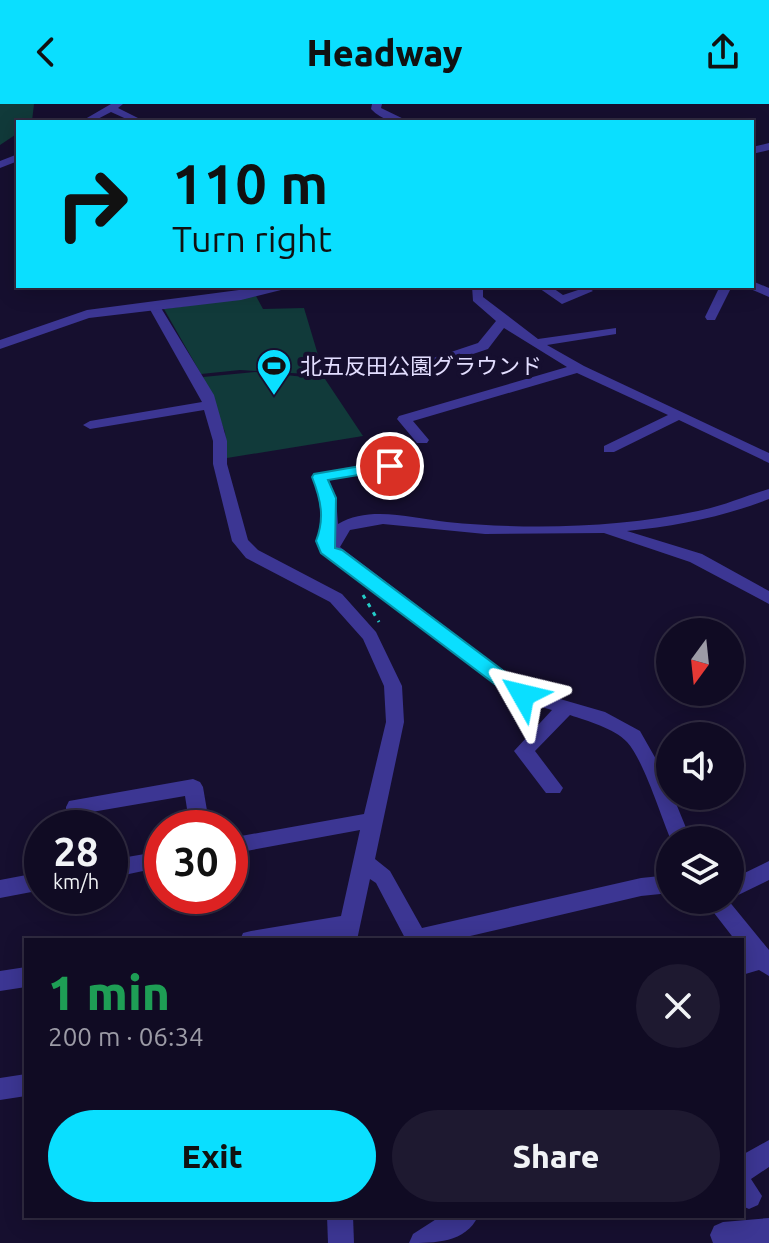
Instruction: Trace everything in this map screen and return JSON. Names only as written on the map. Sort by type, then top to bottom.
[{"type":"street","points":[[377,104],[376,109],[382,115],[398,120]]},
{"type":"street","points":[[89,120],[114,106],[138,120]]},
{"type":"street","points":[[0,345],[87,314],[276,288]]},
{"type":"street","points":[[477,288],[477,298],[504,320],[579,368],[769,459]]},
{"type":"street","points":[[545,288],[562,300],[587,291]]},
{"type":"street","points":[[711,317],[725,288]]},
{"type":"street","points":[[154,306],[210,405],[220,441],[220,464],[240,541],[252,554],[336,598],[370,636],[393,686],[395,722],[348,932],[275,938]]},
{"type":"street","points":[[432,363],[483,346],[504,320]]},
{"type":"street","points":[[537,343],[611,331]]},
{"type":"street","points":[[422,440],[404,419],[579,368]]},
{"type":"street","points":[[90,425],[210,405]]},
{"type":"street","points":[[609,449],[679,415]]},
{"type":"street","points":[[336,553],[329,553],[324,541],[330,526],[328,498],[320,477],[390,466]]},
{"type":"street","points":[[675,826],[651,768],[633,736],[598,717],[523,695],[336,553],[332,548],[334,537],[342,528],[356,521],[389,518],[452,527],[609,530],[700,514],[769,494]]},
{"type":"street","points":[[609,530],[696,558],[769,598]]},
{"type":"street","points":[[553,788],[524,751],[566,708]]},
{"type":"street","points":[[76,810],[76,807],[193,787],[197,810]]},
{"type":"street","points":[[248,843],[373,820]]},
{"type":"street","points":[[364,862],[383,877],[416,938]]},
{"type":"street","points":[[744,883],[769,870]]},
{"type":"street","points":[[0,889],[24,884]]},
{"type":"street","points":[[421,938],[656,885]]},
{"type":"street","points":[[725,914],[741,938]]},
{"type":"street","points":[[744,942],[758,963]]},
{"type":"street","points":[[0,981],[24,977]]},
{"type":"street","points":[[0,1089],[24,1085]]},
{"type":"street","points":[[744,1169],[769,1152]]},
{"type":"street","points":[[340,1218],[341,1243]]},
{"type":"street","points":[[422,1243],[462,1218]]},
{"type":"street","points":[[723,1235],[769,1231]]},
{"type":"path","points":[[363,595],[380,621],[370,636]]},
{"type":"green space","points":[[0,104],[34,104],[32,120],[16,120],[16,134],[0,145]]},
{"type":"green space","points":[[256,296],[263,309],[304,308],[324,375],[240,370],[201,374],[164,309]]},
{"type":"green space","name":"北五反田公園グラウンド","points":[[255,372],[325,379],[363,436],[227,458],[225,432],[203,377]]},
{"type":"place","name":"北五反田公園グラウンド","points":[[274,397]]},
{"type":"route","points":[[390,466],[320,477],[328,498],[330,526],[324,541],[329,553],[336,553],[523,695]]}]
